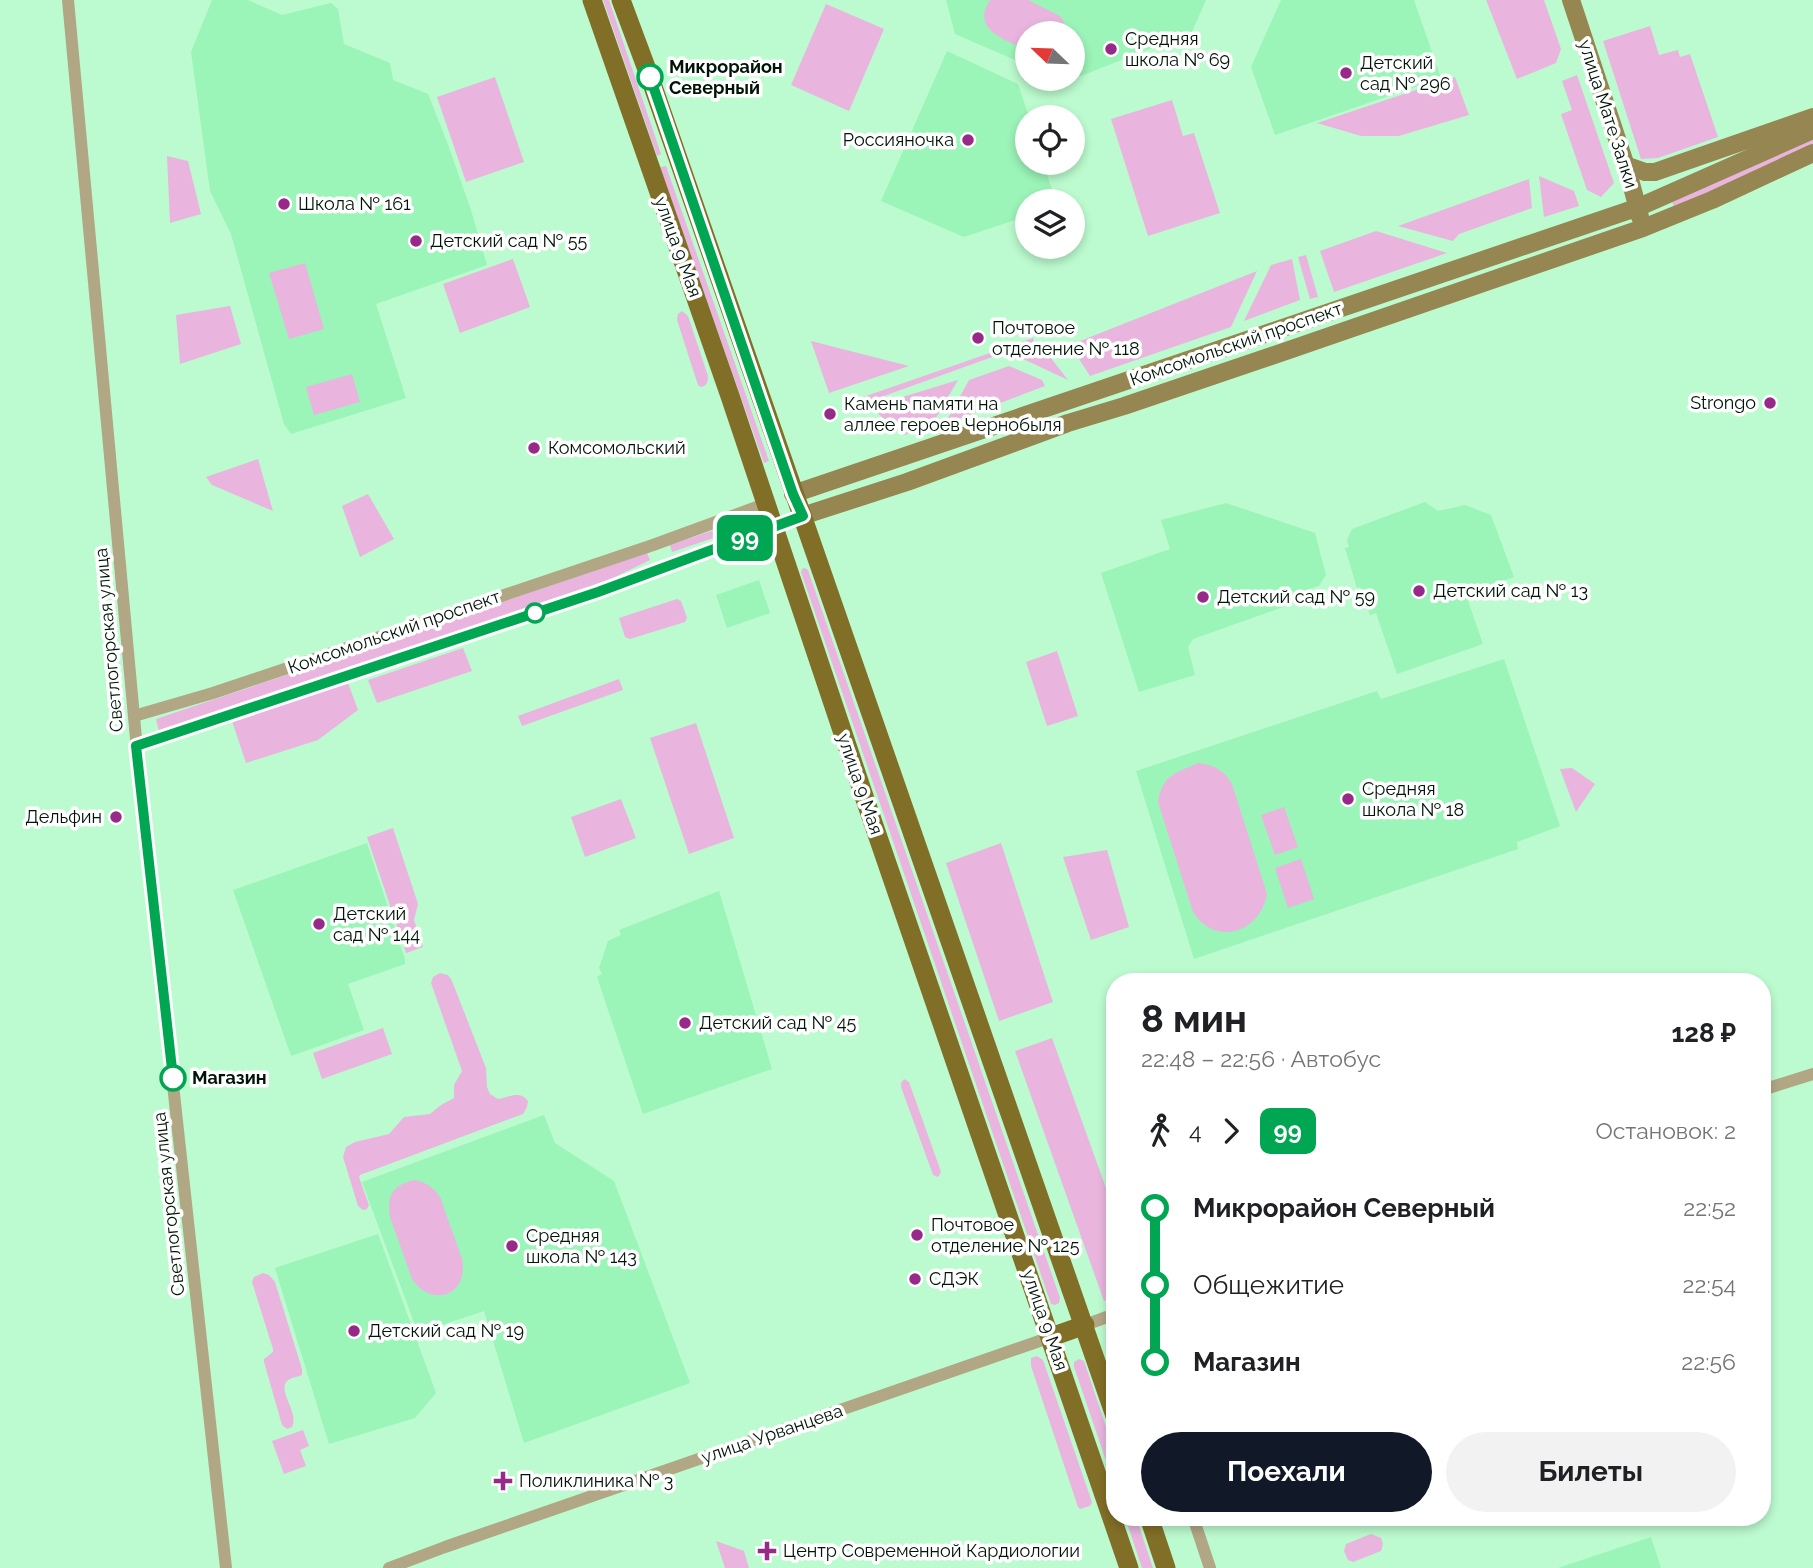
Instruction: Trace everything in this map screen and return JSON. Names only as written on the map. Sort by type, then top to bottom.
[{"type":"main road","name":"улица 9 Мая","points":[[592,0],[1106,1500]]},
{"type":"main road","name":"улица 9 Мая","points":[[621,0],[1106,1390]]},
{"type":"main road","name":"улица Мате Залки","points":[[1571,0],[1639,207],[1643,228]]},
{"type":"main road","points":[[1625,165],[1655,172],[1813,117]]},
{"type":"main road","name":"Комсомольский проспект","points":[[765,504],[1639,207],[1813,130]]},
{"type":"main road","name":"Комсомольский проспект","points":[[773,527],[907,482],[1068,423],[1643,228],[1712,200],[1813,153]]},
{"type":"main road","points":[[1281,329],[1289,350]]},
{"type":"main road","name":"улица Урванцева","points":[[1051,1337],[1084,1325]]},
{"type":"main road","name":"улица 9 Мая","points":[[1115,1526],[1129,1568]]},
{"type":"main road","points":[[1152,1526],[1166,1568]]},
{"type":"street","name":"Светлогорская улица","points":[[68,0],[136,746],[226,1568]]},
{"type":"street","name":"Комсомольский проспект","points":[[134,716],[213,693],[653,545],[765,504]]},
{"type":"street","name":"Комсомольский проспект","points":[[136,746],[598,592],[773,527]]},
{"type":"street","points":[[653,545],[662,568]]},
{"type":"street","points":[[1771,1087],[1813,1074]]},
{"type":"street","name":"улица Урванцева","points":[[1084,1325],[1106,1317]]},
{"type":"street","name":"улица Урванцева","points":[[389,1568],[1051,1337]]},
{"type":"street","points":[[1196,1526],[1210,1568]]},
{"type":"shaded area","name":"Школа № 161","points":[[212,0],[248,0],[282,15],[331,3],[338,9],[344,44],[390,63],[393,80],[428,94],[471,210],[487,265],[376,304],[406,398],[291,434],[284,424],[231,234],[210,191],[191,52]]},
{"type":"shaded area","points":[[603,0],[609,0],[661,154],[657,156]]},
{"type":"shaded area","name":"Средняя школа № 69","points":[[946,0],[1206,0],[1192,32],[1085,74],[1085,21],[1015,21],[1015,60],[955,34]]},
{"type":"shaded area","points":[[990,0],[1028,0],[1060,16],[1063,21],[1015,21],[1015,44],[1001,38],[987,26],[984,19]]},
{"type":"shaded area","name":"Детский сад № 296","points":[[1281,0],[1414,0],[1441,78],[1275,135],[1251,67]]},
{"type":"shaded area","points":[[1486,0],[1544,0],[1561,49],[1556,63],[1517,79]]},
{"type":"shaded area","points":[[826,4],[884,29],[849,111],[791,85]]},
{"type":"shaded area","points":[[1650,26],[1659,55],[1678,50],[1680,57],[1690,54],[1718,137],[1658,158],[1641,159],[1603,41]]},
{"type":"shaded area","name":"Россияночка","points":[[947,51],[1015,83],[1015,91],[1020,91],[1025,105],[1015,105],[1015,175],[1047,175],[1052,189],[1015,189],[1015,220],[964,237],[881,201]]},
{"type":"shaded area","points":[[1577,75],[1614,183],[1601,197],[1587,190],[1561,114],[1572,110],[1562,81]]},
{"type":"shaded area","points":[[495,77],[524,162],[466,182],[437,97]]},
{"type":"shaded area","points":[[1455,77],[1469,115],[1399,136],[1361,136],[1317,123]]},
{"type":"shaded area","points":[[1172,100],[1183,136],[1194,133],[1220,213],[1148,236],[1111,119]]},
{"type":"shaded area","points":[[1813,139],[1813,144],[1675,209],[1672,202]]},
{"type":"shaded area","points":[[167,156],[188,161],[201,214],[170,223]]},
{"type":"shaded area","points":[[666,166],[769,461],[764,463],[660,167]]},
{"type":"shaded area","points":[[1539,176],[1574,191],[1579,206],[1544,217]]},
{"type":"shaded area","points":[[1529,179],[1532,208],[1459,234],[1453,241],[1398,226]]},
{"type":"shaded area","points":[[1376,231],[1447,253],[1334,292],[1320,251]]},
{"type":"shaded area","points":[[1306,255],[1318,297],[1310,299],[1298,257]]},
{"type":"shaded area","points":[[513,259],[530,307],[460,333],[443,284]]},
{"type":"shaded area","points":[[1292,259],[1300,300],[1244,321],[1271,265]]},
{"type":"shaded area","points":[[305,263],[324,329],[289,339],[269,273]]},
{"type":"shaded area","points":[[1257,271],[1231,327],[1090,376],[1070,345]]},
{"type":"shaded area","points":[[230,306],[241,344],[180,364],[176,315]]},
{"type":"shaded area","points":[[682,311],[688,316],[708,376],[705,386],[698,385],[677,320]]},
{"type":"shaded area","points":[[1033,338],[1034,342],[845,410],[843,404]]},
{"type":"shaded area","points":[[811,341],[909,366],[829,393]]},
{"type":"shaded area","points":[[1043,348],[1068,380],[1019,357]]},
{"type":"shaded area","points":[[1009,366],[1042,380],[1045,386],[945,424],[969,380]]},
{"type":"shaded area","points":[[352,374],[360,402],[314,415],[306,387]]},
{"type":"shaded area","points":[[958,380],[931,426],[904,435],[870,407]]},
{"type":"shaded area","points":[[258,459],[273,511],[212,485],[206,477]]},
{"type":"shaded area","points":[[368,494],[394,539],[360,557],[342,506]]},
{"type":"shaded area","name":"Детский сад № 13","points":[[1425,502],[1438,511],[1465,505],[1491,515],[1514,577],[1466,595],[1483,644],[1397,674],[1376,613],[1370,615],[1360,587],[1357,588],[1345,548],[1349,547],[1347,540],[1352,529]]},
{"type":"shaded area","name":"Детский сад № 59","points":[[1226,503],[1315,533],[1326,575],[1319,586],[1297,593],[1300,601],[1193,639],[1188,647],[1195,675],[1139,692],[1101,573],[1170,549],[1161,520]]},
{"type":"shaded area","points":[[729,525],[731,532],[672,552],[670,545]]},
{"type":"shaded area","points":[[647,553],[650,560],[611,579],[159,732],[156,719]]},
{"type":"shaded area","points":[[805,568],[808,570],[1060,1298],[1055,1305],[1051,1304],[801,572]]},
{"type":"shaded area","points":[[759,580],[770,613],[727,628],[716,595]]},
{"type":"shaded area","points":[[677,599],[681,601],[687,618],[685,622],[630,639],[625,637],[619,618]]},
{"type":"shaded area","points":[[463,648],[472,671],[377,703],[368,680]]},
{"type":"shaded area","points":[[1057,651],[1078,716],[1047,726],[1026,662]]},
{"type":"shaded area","name":"Средняя школа № 18","points":[[1504,659],[1560,826],[1517,842],[1518,849],[1194,959],[1136,771],[1377,691],[1381,699]]},
{"type":"shaded area","points":[[619,679],[623,690],[522,726],[518,716]]},
{"type":"shaded area","points":[[348,683],[358,710],[318,740],[246,763],[232,721]]},
{"type":"shaded area","points":[[696,723],[734,838],[689,854],[650,738]]},
{"type":"shaded area","points":[[1198,763],[1218,769],[1232,784],[1267,894],[1256,918],[1236,931],[1213,929],[1202,923],[1193,912],[1158,802],[1163,786],[1171,776]]},
{"type":"shaded area","points":[[1572,768],[1595,784],[1576,812],[1560,769]]},
{"type":"shaded area","points":[[621,799],[636,838],[585,857],[571,817]]},
{"type":"shaded area","points":[[1284,807],[1298,847],[1275,855],[1261,815]]},
{"type":"shaded area","points":[[393,828],[418,904],[414,920],[423,947],[406,953],[367,837]]},
{"type":"shaded area","name":"Детский сад № 144","points":[[367,843],[405,964],[348,984],[364,1030],[291,1056],[233,890]]},
{"type":"shaded area","points":[[1001,843],[1053,1002],[999,1021],[946,863]]},
{"type":"shaded area","points":[[1107,850],[1129,927],[1091,940],[1063,857]]},
{"type":"shaded area","points":[[1301,859],[1314,899],[1288,908],[1275,868]]},
{"type":"shaded area","name":"Детский сад № 45","points":[[719,891],[772,1069],[643,1114],[597,977],[602,974],[599,968],[608,941],[621,935],[619,930]]},
{"type":"shaded area","points":[[440,973],[448,975],[452,981],[486,1068],[490,1094],[498,1099],[521,1096],[528,1101],[527,1107],[523,1114],[360,1175],[369,1205],[363,1210],[358,1206],[343,1157],[346,1147],[355,1142],[389,1134],[404,1117],[430,1114],[454,1098],[454,1085],[462,1071],[431,983],[433,977]]},
{"type":"shaded area","points":[[383,1028],[392,1054],[322,1079],[313,1053]]},
{"type":"shaded area","points":[[1052,1038],[1106,1188],[1106,1300],[1104,1301],[1015,1051]]},
{"type":"shaded area","points":[[904,1079],[909,1082],[940,1169],[938,1177],[933,1175],[901,1087]]},
{"type":"shaded area","name":"Средняя школа № 143","points":[[544,1115],[555,1143],[614,1181],[690,1383],[524,1443],[484,1311],[418,1333],[362,1182]]},
{"type":"shaded area","points":[[415,1180],[429,1186],[440,1197],[462,1259],[460,1282],[447,1294],[429,1294],[412,1279],[390,1217],[389,1203],[393,1192],[402,1184]]},
{"type":"shaded area","name":"Детский сад № 19","points":[[378,1234],[436,1393],[415,1418],[329,1444],[275,1268]]},
{"type":"shaded area","points":[[263,1273],[275,1282],[302,1369],[302,1375],[286,1382],[285,1392],[293,1415],[292,1427],[287,1429],[282,1425],[264,1362],[273,1349],[252,1282],[254,1277]]},
{"type":"shaded area","points":[[1037,1356],[1043,1360],[1092,1502],[1090,1506],[1080,1509],[1078,1507],[1031,1366],[1031,1358]]},
{"type":"shaded area","points":[[1079,1359],[1084,1361],[1106,1427],[1106,1461],[1074,1367],[1074,1362]]},
{"type":"shaded area","points":[[303,1430],[309,1446],[300,1450],[306,1466],[284,1474],[272,1441]]},
{"type":"shaded area","points":[[1128,1526],[1139,1526],[1153,1568],[1142,1568]]},
{"type":"shaded area","points":[[1371,1534],[1381,1538],[1381,1551],[1353,1562],[1348,1560],[1344,1551],[1346,1544]]},
{"type":"shaded area","points":[[1651,1537],[1661,1568],[1558,1568]]},
{"type":"shaded area","points":[[716,1541],[744,1551],[749,1568],[725,1568]]},
{"type":"bus line","name":"99","points":[[173,1078],[136,746],[598,592],[803,516],[793,494],[650,77]]},
{"type":"place","name":"Средняя школа № 69","points":[[1111,49]]},
{"type":"place","name":"Детский сад № 296","points":[[1346,73]]},
{"type":"place","name":"Микрорайон Северный","points":[[650,77]]},
{"type":"place","name":"Россияночка","points":[[968,140]]},
{"type":"place","name":"Школа № 161","points":[[284,204]]},
{"type":"place","name":"Детский сад № 55","points":[[416,241]]},
{"type":"place","name":"Почтовое отделение № 118","points":[[978,338]]},
{"type":"place","name":"Strongo","points":[[1770,403]]},
{"type":"place","name":"Камень памяти на аллее героев Чернобыля","points":[[830,414]]},
{"type":"place","name":"Комсомольский","points":[[534,448]]},
{"type":"place","name":"Детский сад № 13","points":[[1419,591]]},
{"type":"place","name":"Детский сад № 59","points":[[1203,597]]},
{"type":"place","name":"Средняя школа № 18","points":[[1348,799]]},
{"type":"place","name":"Дельфин","points":[[116,817]]},
{"type":"place","name":"Детский сад № 144","points":[[319,924]]},
{"type":"place","name":"Детский сад № 45","points":[[685,1023]]},
{"type":"place","name":"Магазин","points":[[173,1078]]},
{"type":"place","name":"Почтовое отделение № 125","points":[[917,1235]]},
{"type":"place","name":"Средняя школа № 143","points":[[512,1246]]},
{"type":"place","name":"СДЭК","points":[[915,1279]]},
{"type":"place","name":"Детский сад № 19","points":[[354,1331]]},
{"type":"place","name":"Поликлиника № 3","points":[[503,1481]]},
{"type":"place","name":"Центр Современной Кардиологии","points":[[767,1551]]}]
